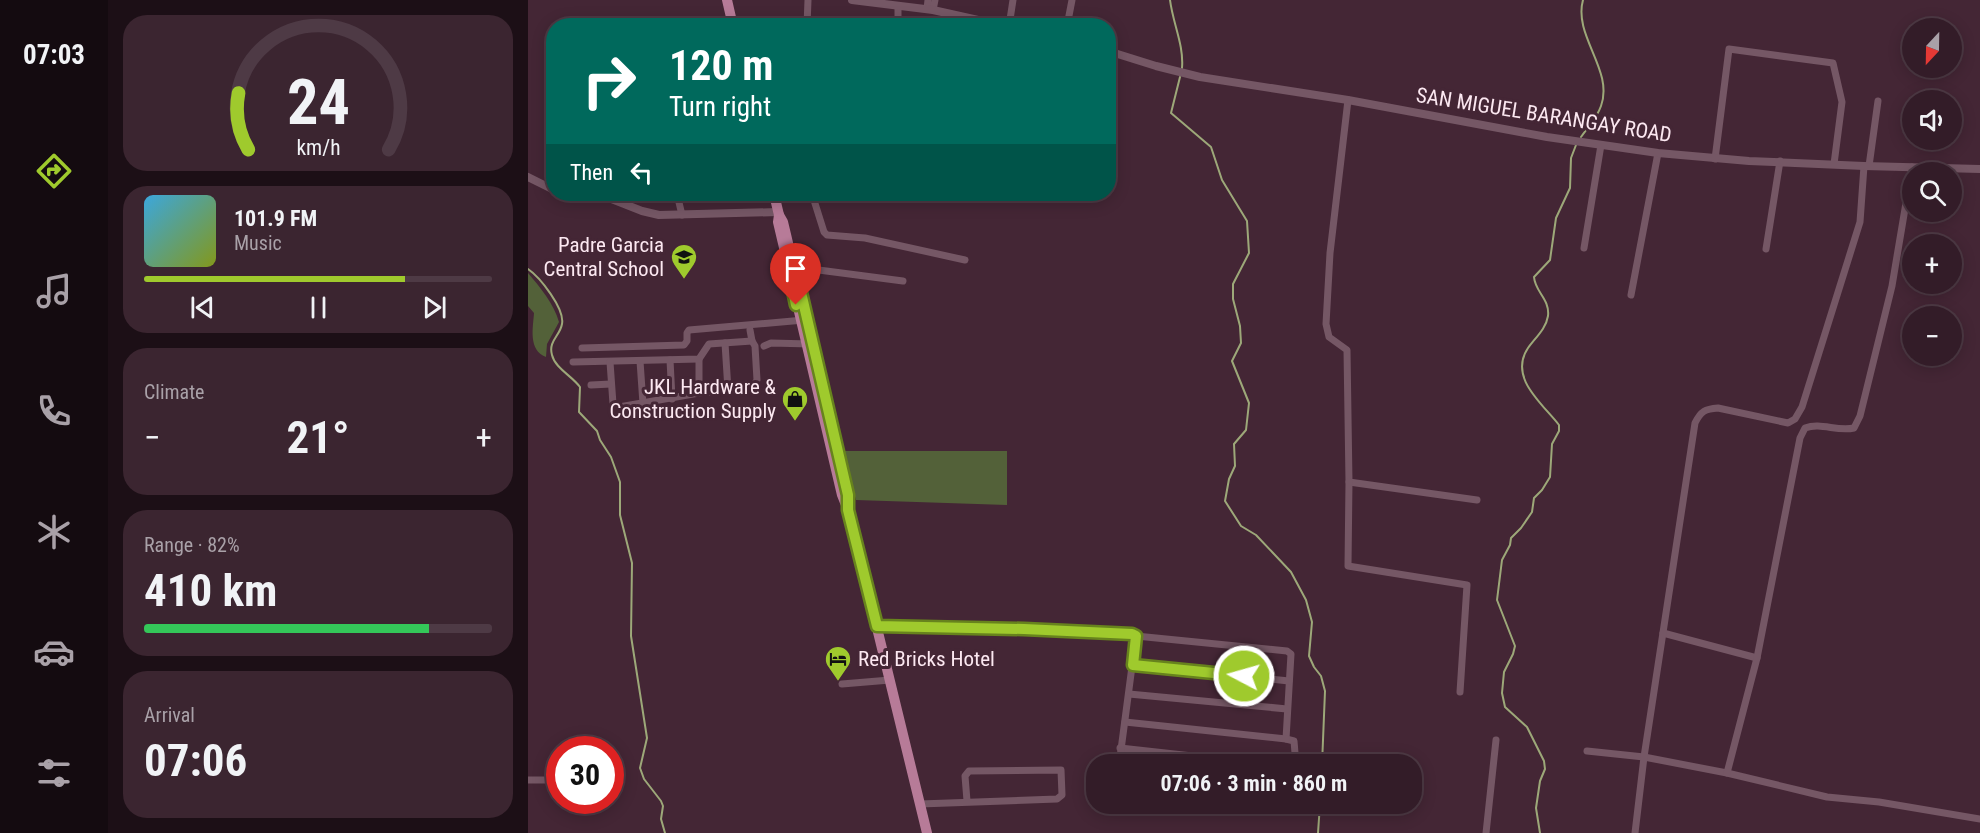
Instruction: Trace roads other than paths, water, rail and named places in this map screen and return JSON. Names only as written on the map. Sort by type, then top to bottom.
[{"type":"main road","points":[[727,0],[731,18]]},
{"type":"main road","points":[[775,201],[783,222],[842,495],[848,510],[927,833]]},
{"type":"street","points":[[807,18],[808,0]]},
{"type":"street","points":[[852,0],[898,6],[929,6],[976,18]]},
{"type":"street","points":[[929,6],[935,0]]},
{"type":"street","points":[[1009,18],[1012,0]]},
{"type":"street","points":[[1069,18],[1072,0]]},
{"type":"street","points":[[898,6],[898,18]]},
{"type":"street","points":[[1715,159],[1729,49],[1833,63],[1842,102],[1834,164]]},
{"type":"street","name":"SAN MIGUEL BARANGAY ROAD","points":[[1116,53],[1181,73],[1601,145],[1715,159],[1902,167]]},
{"type":"street","points":[[1348,100],[1330,253],[1326,324],[1329,337],[1347,350],[1348,566],[1467,585],[1460,692]]},
{"type":"street","points":[[1635,833],[1644,757],[1695,423],[1700,412],[1718,408],[1788,423],[1795,419],[1802,407],[1860,222],[1866,166],[1878,101]]},
{"type":"street","points":[[1584,248],[1601,145]]},
{"type":"street","points":[[1630,296],[1658,153]]},
{"type":"street","points":[[1766,249],[1780,161]]},
{"type":"street","name":"SAN MIGUEL BARANGAY ROAD","points":[[1962,168],[1980,169]]},
{"type":"street","points":[[528,177],[546,186]]},
{"type":"street","points":[[617,201],[650,213],[779,214]]},
{"type":"street","points":[[679,201],[682,215]]},
{"type":"street","points":[[814,201],[824,232],[832,237],[865,238],[965,260]]},
{"type":"street","points":[[1727,772],[1757,658],[1800,438],[1805,428],[1814,425],[1845,430],[1854,428],[1860,416],[1892,286],[1903,222]]},
{"type":"street","points":[[792,271],[811,269],[903,281]]},
{"type":"street","points":[[582,348],[684,345],[689,330],[803,320]]},
{"type":"street","points":[[610,362],[615,406],[643,404],[699,393],[752,388],[756,385],[750,330]]},
{"type":"street","points":[[725,343],[728,390]]},
{"type":"street","points":[[699,393],[699,359],[706,345],[753,343],[783,347],[809,344]]},
{"type":"street","points":[[573,362],[699,359]]},
{"type":"street","points":[[670,360],[672,399]]},
{"type":"street","points":[[640,361],[643,404]]},
{"type":"street","points":[[591,385],[611,384]]},
{"type":"street","points":[[1349,482],[1477,500]]},
{"type":"street","points":[[877,626],[1132,634],[1287,651],[1291,654],[1286,739]]},
{"type":"street","points":[[1663,633],[1757,658]]},
{"type":"street","points":[[1120,754],[1136,636]]},
{"type":"street","points":[[1133,665],[1289,681]]},
{"type":"street","points":[[842,684],[890,680]]},
{"type":"street","points":[[1129,694],[1287,709]]},
{"type":"street","points":[[1125,722],[1286,739],[1294,741],[1295,754]]},
{"type":"street","points":[[1486,833],[1496,740]]},
{"type":"street","points":[[1120,748],[1174,754]]},
{"type":"street","points":[[1587,751],[1644,757],[1727,772],[1827,796],[1980,819]]},
{"type":"street","points":[[920,804],[1057,799],[1062,795],[1061,770],[969,771],[965,776],[967,801]]},
{"type":"street","points":[[528,780],[546,780]]},
{"type":"waterway","points":[[1170,0],[1181,51],[1182,68]]},
{"type":"waterway","points":[[1581,137],[1595,118],[1604,93],[1598,66],[1583,27],[1581,13],[1583,0]]},
{"type":"waterway","points":[[1180,77],[1171,113],[1211,147],[1222,180],[1247,221],[1249,253],[1233,284],[1233,299],[1240,326],[1241,343],[1232,361],[1249,403],[1246,430],[1234,444],[1235,466],[1229,479],[1225,501],[1241,526],[1256,535],[1291,572],[1306,600],[1312,622],[1309,656],[1321,676],[1325,691],[1322,754]]},
{"type":"waterway","points":[[1540,833],[1536,808],[1540,781],[1545,769],[1544,761],[1527,727],[1505,707],[1502,693],[1504,672],[1515,646],[1497,600],[1502,560],[1511,538],[1532,512],[1534,498],[1550,477],[1552,444],[1559,431],[1559,425],[1530,390],[1522,370],[1523,359],[1528,348],[1547,321],[1547,305],[1534,277],[1550,260],[1556,218],[1570,188],[1571,158],[1576,145]]},
{"type":"waterway","points":[[528,269],[545,286],[560,310],[562,324],[553,342],[552,355],[560,368],[580,387],[579,412],[597,431],[611,457],[620,482],[620,515],[632,563],[631,636],[647,738],[640,768],[644,779],[663,806],[661,819],[665,833]]},
{"type":"waterway","points":[[1318,833],[1319,814]]},
{"type":"place","name":"Padre Garcia Central School","points":[[684,280]]},
{"type":"place","name":"JKL Hardware & Construction Supply","points":[[795,422]]},
{"type":"place","name":"Red Bricks Hotel","points":[[838,682]]}]
